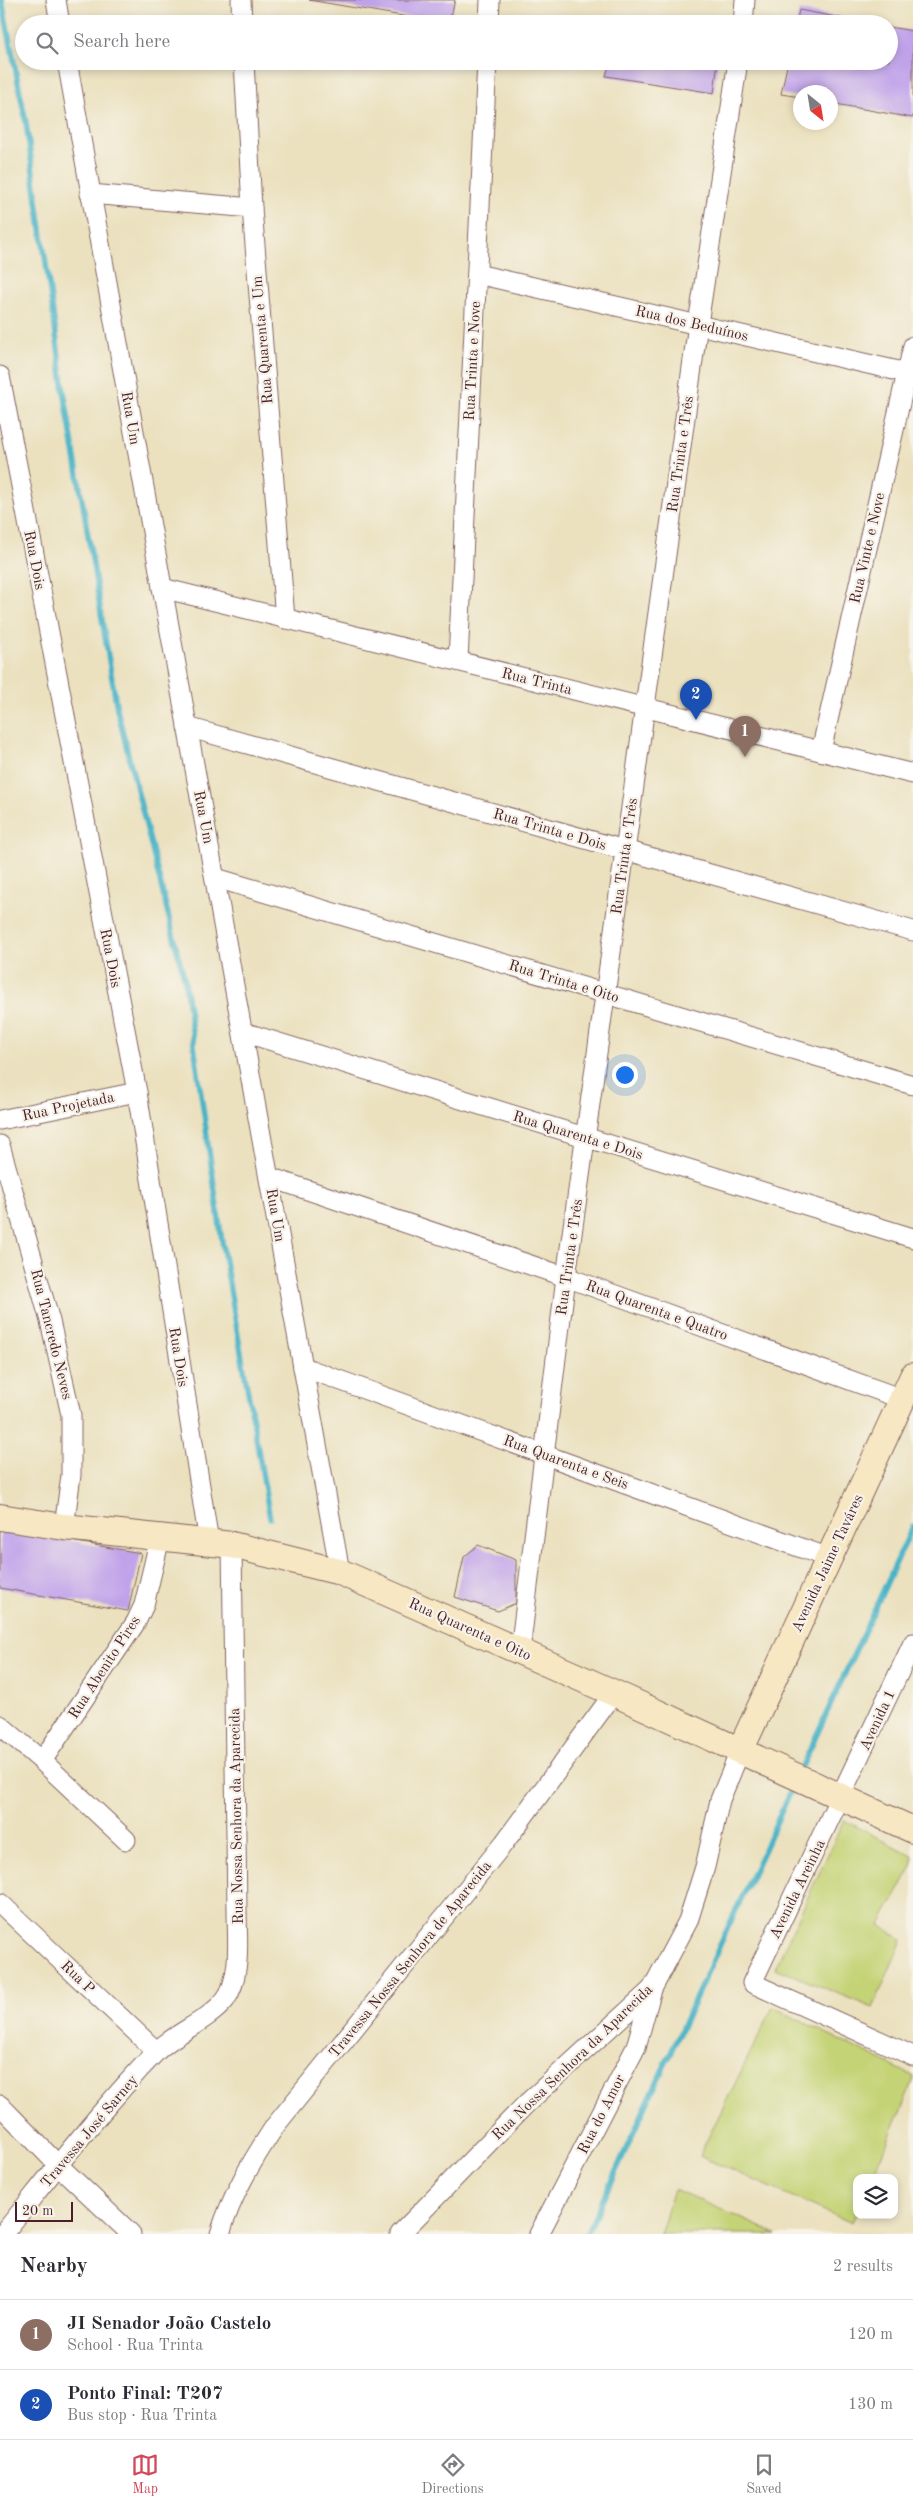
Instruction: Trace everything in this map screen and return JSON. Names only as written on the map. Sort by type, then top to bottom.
[{"type":"main road","name":"Avenida Jaime Taváres","points":[[740,1751],[913,1376]]},
{"type":"main road","name":"Rua Quarenta e Oito","points":[[0,1517],[64,1527],[220,1544],[340,1572],[614,1692],[913,1830]]},
{"type":"street","points":[[56,0],[58,15]]},
{"type":"street","points":[[241,0],[242,15]]},
{"type":"street","points":[[489,15],[490,0]]},
{"type":"street","points":[[744,15],[745,0]]},
{"type":"street","name":"Rua Um","points":[[68,70],[216,878],[340,1572]]},
{"type":"street","name":"Rua Quarenta e Um","points":[[244,70],[252,208],[285,619]]},
{"type":"street","name":"Rua Trinta e Nove","points":[[458,661],[487,70]]},
{"type":"street","name":"Rua Trinta e Três","points":[[520,1651],[543,1454],[585,1138],[698,324],[737,70]]},
{"type":"street","points":[[90,194],[252,208]]},
{"type":"street","name":"Rua dos Beduínos","points":[[477,274],[907,373]]},
{"type":"street","name":"Rua Vinte e Nove","points":[[821,751],[913,346]]},
{"type":"street","name":"Rua Dois","points":[[0,376],[220,1544]]},
{"type":"street","name":"Rua Trinta","points":[[162,588],[913,774]]},
{"type":"street","name":"Rua Trinta e Dois","points":[[187,727],[913,932]]},
{"type":"street","name":"Rua Trinta e Oito","points":[[216,878],[913,1085]]},
{"type":"street","name":"Rua Quarenta e Dois","points":[[243,1032],[913,1238]]},
{"type":"street","name":"Rua Projetada","points":[[0,1120],[136,1092]]},
{"type":"street","name":"Rua Tancredo Neves","points":[[0,1145],[50,1321],[71,1415],[71,1474],[64,1527]]},
{"type":"street","name":"Rua Quarenta e Quatro","points":[[269,1177],[566,1277],[902,1399]]},
{"type":"street","name":"Rua Quarenta e Seis","points":[[303,1367],[829,1558]]},
{"type":"street","name":"Rua Abenito Pires","points":[[42,1761],[136,1622],[144,1605],[160,1538]]},
{"type":"street","name":"Rua Nossa Senhora da Aparecida","points":[[156,2051],[225,2000],[233,1984],[237,1956],[237,1911],[220,1544]]},
{"type":"street","name":"Avenida 1","points":[[836,1793],[913,1643]]},
{"type":"street","name":"Travessa Nossa Senhora de Aparecida","points":[[220,2234],[227,2211],[246,2170],[275,2126],[504,1843],[614,1692]]},
{"type":"street","points":[[0,1726],[42,1761],[126,1840]]},
{"type":"street","name":"Rua Nossa Senhora da Aparecida","points":[[400,2234],[525,2105],[652,1988],[688,1921],[704,1867],[720,1800],[740,1751]]},
{"type":"street","name":"Avenida Areinha","points":[[836,1793],[752,1983],[913,2056]]},
{"type":"street","name":"Rua P","points":[[0,1903],[156,2051]]},
{"type":"street","name":"Rua do Amor","points":[[539,2234],[636,2047],[652,1988]]},
{"type":"street","name":"Travessa José Sarney","points":[[3,2234],[156,2051]]},
{"type":"street","points":[[0,2105],[58,2166],[131,2234]]},
{"type":"green space","points":[[844,1820],[913,1856],[913,1864],[880,1925],[902,1940],[873,2008],[775,1968]]},
{"type":"green space","points":[[773,2007],[913,2076],[913,2082],[874,2174],[853,2174],[854,2219],[852,2223],[699,2156]]},
{"type":"green space","points":[[674,2189],[777,2234],[660,2234]]},
{"type":"building","points":[[309,0],[455,0],[451,15],[396,15]]},
{"type":"building","points":[[799,10],[826,15],[798,15]]},
{"type":"building","points":[[898,28],[913,31],[913,118],[838,104],[838,85],[793,85],[793,96],[781,94],[786,70],[898,70]]},
{"type":"building","points":[[608,70],[717,70],[714,93],[606,76]]},
{"type":"building","points":[[0,1529],[141,1553],[128,1611],[0,1588]]},
{"type":"building","points":[[478,1545],[516,1560],[516,1603],[498,1611],[455,1597],[464,1557]]},
{"type":"waterway","points":[[2,0],[15,67]]},
{"type":"waterway","points":[[16,70],[26,123],[64,391],[117,709],[185,982],[224,1255],[270,1518]]},
{"type":"waterway","points":[[800,1771],[913,1526]]},
{"type":"waterway","points":[[587,2234],[794,1784]]},
{"type":"place","name":"Ponto Final: T207","points":[[696,720]]},
{"type":"place","name":"JI Senador João Castelo","points":[[745,757]]}]
